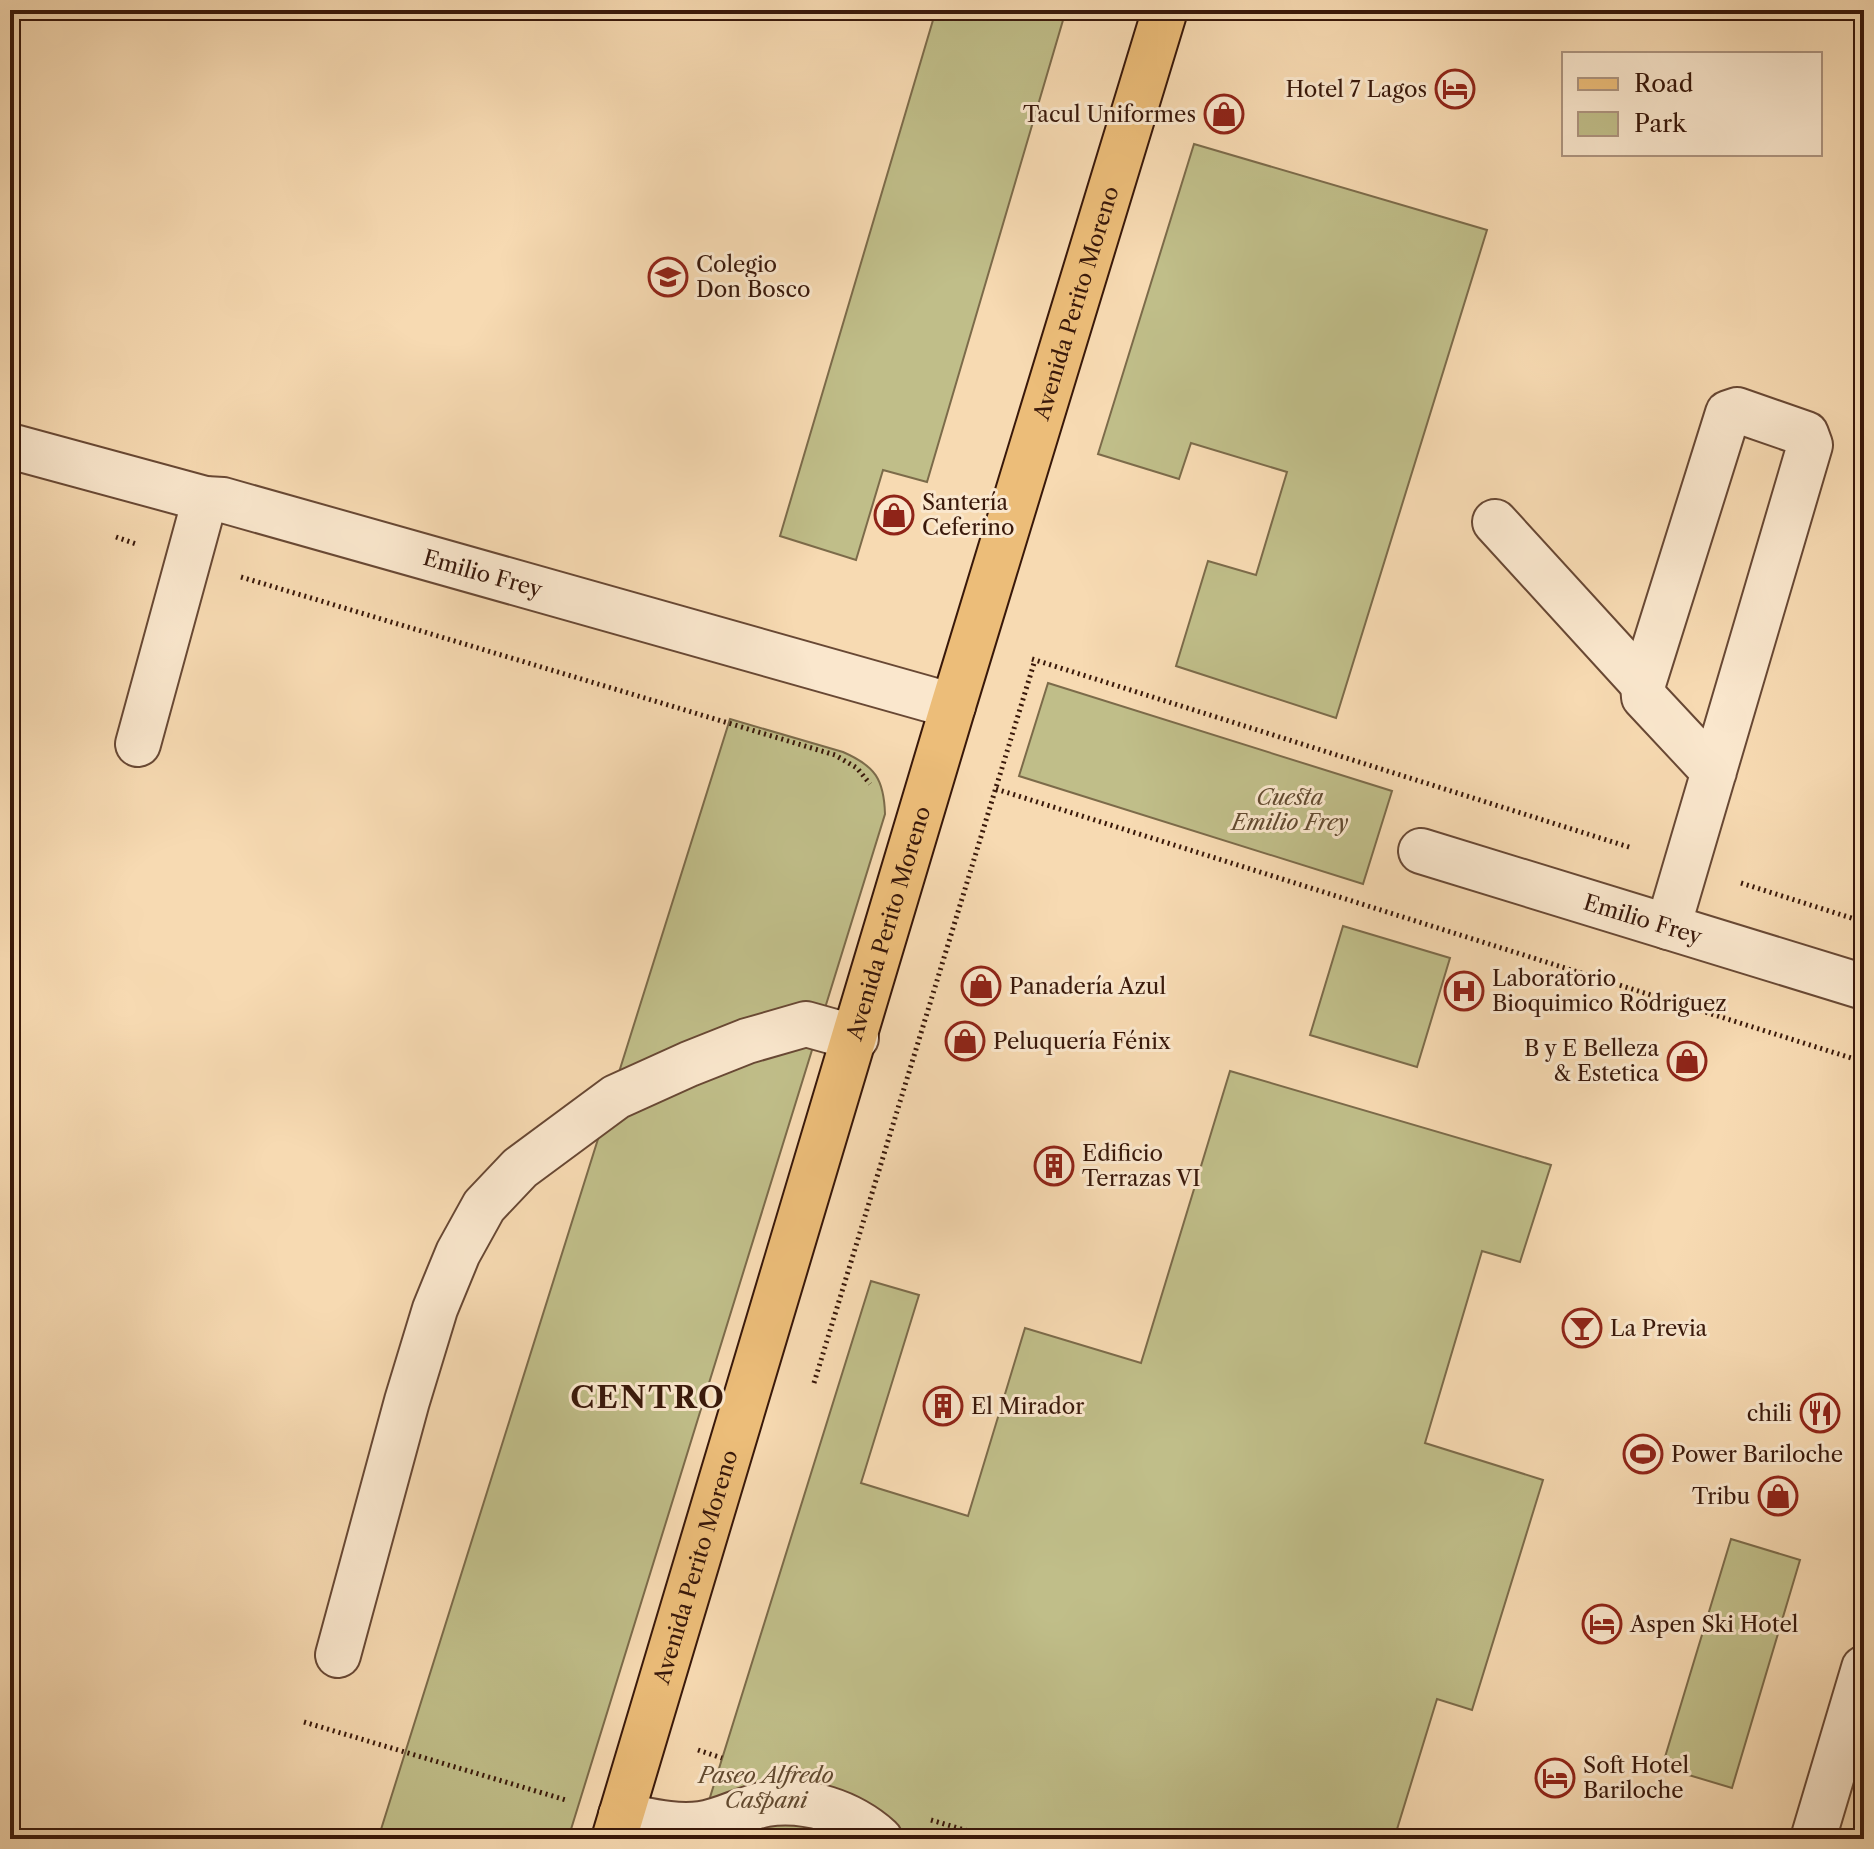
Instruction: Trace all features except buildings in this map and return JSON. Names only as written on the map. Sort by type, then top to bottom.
[{"type":"main road","name":"Avenida Perito Moreno","points":[[618,1827],[1165,10]]},
{"type":"street","points":[[1668,927],[1714,772],[1810,445],[1806,434],[1737,410],[1728,413],[1643,684],[1644,697],[1714,772]]},
{"type":"street","name":"Emilio Frey","points":[[10,446],[205,499],[223,500],[953,706]]},
{"type":"street","points":[[138,744],[205,499]]},
{"type":"street","points":[[1495,522],[1643,684]]},
{"type":"street","name":"Emilio Frey","points":[[1421,851],[1864,987]]},
{"type":"street","points":[[338,1655],[435,1309],[458,1253],[484,1206],[520,1168],[616,1097],[747,1041],[806,1024],[856,1038]]},
{"type":"street","points":[[1813,1839],[1864,1668]]},
{"type":"street","points":[[618,1827],[702,1824],[766,1804],[810,1804],[851,1817],[880,1839]]},
{"type":"path","points":[[113,537],[835,755],[857,768],[870,784],[872,794]]},
{"type":"path","points":[[973,640],[1478,799]]},
{"type":"path","points":[[814,1384],[1035,660]]},
{"type":"path","points":[[996,789],[1864,1062]]},
{"type":"path","points":[[304,1722],[618,1827]]},
{"type":"path","points":[[679,1825],[701,1751]]},
{"type":"green space","points":[[936,10],[1066,10],[927,482],[883,470],[856,560],[780,536]]},
{"type":"green space","points":[[1194,144],[1487,230],[1336,718],[1176,666],[1208,561],[1256,575],[1287,472],[1191,443],[1179,479],[1098,454]]},
{"type":"green space","name":"Cuesta Emilio Frey","points":[[1048,683],[1392,791],[1363,884],[1019,776]]},
{"type":"green space","points":[[730,719],[843,752],[863,763],[880,783],[885,814],[568,1839],[378,1839]]},
{"type":"green space","points":[[1343,926],[1450,958],[1417,1067],[1310,1035]]},
{"type":"green space","name":"Paseo Alfredo Caspani","points":[[1230,1071],[1551,1165],[1520,1262],[1482,1251],[1425,1443],[1543,1480],[1472,1710],[1437,1699],[1394,1839],[697,1839],[871,1281],[919,1295],[861,1483],[968,1516],[1025,1328],[1141,1363]]},
{"type":"green space","points":[[1731,1539],[1800,1560],[1732,1788],[1662,1767]]},
{"type":"place","name":"Hotel 7 Lagos","points":[[1455,89]]},
{"type":"place","name":"Tacul Uniformes","points":[[1224,114]]},
{"type":"place","name":"Colegio Don Bosco","points":[[668,277]]},
{"type":"place","name":"Santería Ceferino","points":[[894,515]]},
{"type":"place","name":"Panadería Azul","points":[[981,986]]},
{"type":"place","name":"Laboratorio Bioquimico Rodriguez","points":[[1464,991]]},
{"type":"place","name":"Peluquería Fénix","points":[[965,1041]]},
{"type":"place","name":"B y E Belleza & Estetica","points":[[1687,1061]]},
{"type":"place","name":"Edificio Terrazas VI","points":[[1054,1166]]},
{"type":"place","name":"La Previa","points":[[1582,1328]]},
{"type":"place","name":"El Mirador","points":[[943,1406]]},
{"type":"place","name":"chili","points":[[1820,1413]]},
{"type":"place","name":"Power Bariloche","points":[[1643,1454]]},
{"type":"place","name":"Tribu","points":[[1778,1496]]},
{"type":"place","name":"Aspen Ski Hotel","points":[[1602,1624]]},
{"type":"place","name":"Soft Hotel Bariloche","points":[[1555,1778]]},
{"type":"district","name":"CENTRO","points":[[648,1398]]}]
